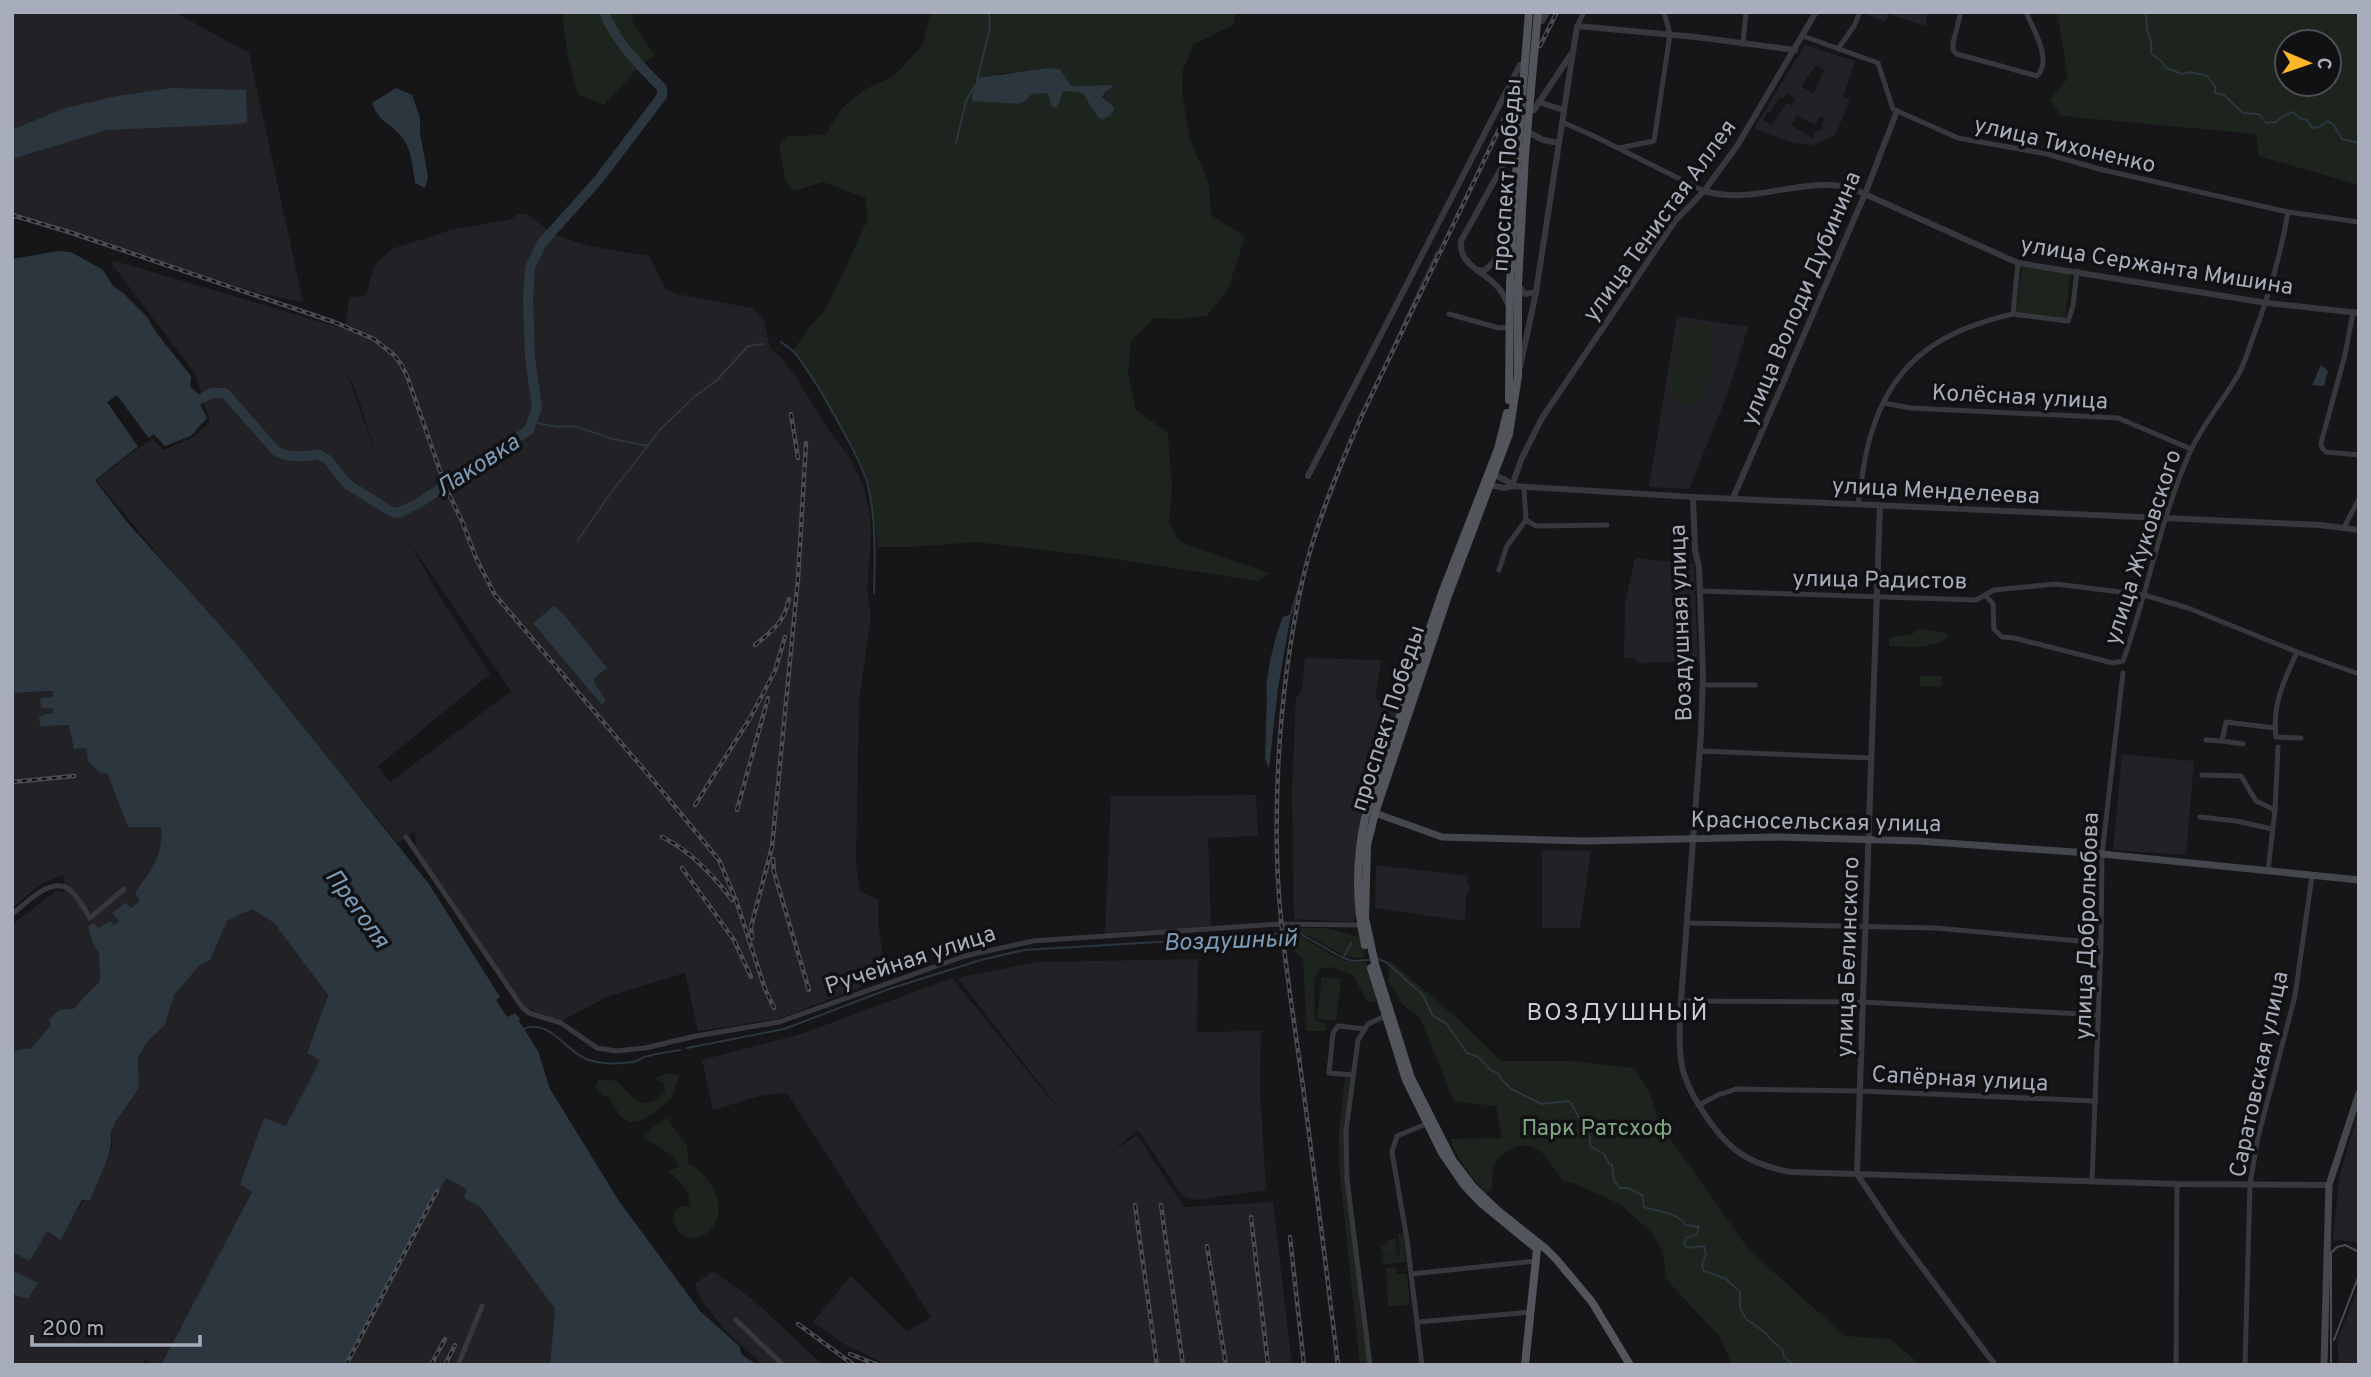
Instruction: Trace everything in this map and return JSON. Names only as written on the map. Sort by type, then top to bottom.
[{"type":"main road","name":"проспект Победы","points":[[1530,12],[1521,157],[1518,376],[1509,434],[1441,593],[1360,854],[1364,926],[1371,960],[1406,1080],[1447,1161],[1470,1191],[1493,1214],[1533,1244],[1537,1249],[1536,1261]]},
{"type":"main road","name":"проспект Победы","points":[[1492,474],[1510,397],[1514,199],[1540,17]]},
{"type":"main road","name":"Красносельская улица","points":[[1371,812],[1442,836],[1585,841],[1692,838],[1869,839],[2102,854],[2359,880]]},
{"type":"main road","name":"проспект Победы","points":[[1388,1014],[1411,1078],[1453,1161],[1474,1188],[1497,1210],[1554,1257],[1592,1302],[1630,1365]]},
{"type":"main road","points":[[2324,1365],[2329,1185],[2359,1093]]},
{"type":"main road","points":[[1525,1365],[1536,1261],[1554,1257]]},
{"type":"street","name":"проспект Победы","points":[[1540,17],[1547,12]]},
{"type":"street","points":[[1584,12],[1577,26],[1670,34],[1795,50]]},
{"type":"street","points":[[1619,148],[1654,141],[1670,34],[1664,12]]},
{"type":"street","points":[[1743,44],[1746,12]]},
{"type":"street","name":"улица Тенистая Аллея","points":[[1512,486],[1521,460],[1542,418],[1675,221],[1704,191],[1737,146],[1816,12]]},
{"type":"street","points":[[1838,49],[1860,12]]},
{"type":"street","points":[[1961,12],[1953,43],[1957,54],[2037,76],[2042,71],[2042,49],[2026,12]]},
{"type":"street","name":"проспект Победы","points":[[1518,376],[1535,292],[1577,26]]},
{"type":"street","points":[[1803,37],[1878,63],[1893,109],[1898,111]]},
{"type":"street","name":"проспект Победы","points":[[1534,110],[1565,60],[1573,52]]},
{"type":"street","name":"проспект Победы","points":[[1308,476],[1520,65]]},
{"type":"street","name":"проспект Победы","points":[[1539,102],[1563,110]]},
{"type":"street","name":"улица Володи Дубинина","points":[[1733,498],[1865,194],[1898,111]]},
{"type":"street","name":"улица Тихоненко","points":[[1898,111],[1958,138],[2047,154],[2099,169],[2288,212],[2359,222]]},
{"type":"street","name":"улица Сержанта Мишина","points":[[1562,122],[1704,191],[1736,197],[1815,185],[1833,185],[1865,194],[2018,263],[2267,303],[2356,313]]},
{"type":"street","name":"проспект Победы","points":[[1532,134],[1543,140],[1559,143]]},
{"type":"street","points":[[1510,312],[1502,292],[1461,254],[1461,241],[1513,147]]},
{"type":"street","points":[[1479,270],[1484,271],[1494,262],[1514,199]]},
{"type":"street","name":"улица Жуковского","points":[[1985,595],[1993,604],[1994,629],[2001,637],[2113,663],[2123,661],[2165,518],[2191,449],[2239,373],[2267,303],[2279,263],[2288,212]]},
{"type":"street","points":[[2013,314],[2018,263]]},
{"type":"street","points":[[1858,504],[1874,425],[1892,385],[1912,362],[1930,346],[1980,321],[2013,314],[2068,321],[2073,306],[2077,271]]},
{"type":"street","points":[[1518,284],[1525,294],[1535,292]]},
{"type":"street","points":[[2356,313],[2321,443],[2326,452],[2359,455]]},
{"type":"street","points":[[1449,314],[1499,328],[1511,327]]},
{"type":"street","name":"Колёсная улица","points":[[1884,404],[1910,408],[2119,418],[2191,449]]},
{"type":"street","name":"улица Менделеева","points":[[1492,474],[1512,486]]},
{"type":"street","name":"улица Менделеева","points":[[1488,485],[1504,488],[1512,486],[2344,527],[2359,530]]},
{"type":"street","points":[[1499,570],[1507,545],[1525,520],[1524,488]]},
{"type":"street","name":"Воздушная улица","points":[[1693,497],[1695,550],[1699,567],[1703,685],[1679,1045],[1690,1091],[1717,1135],[1740,1154],[1755,1162],[1791,1172],[2177,1184],[2329,1185]]},
{"type":"street","points":[[2344,527],[2359,499]]},
{"type":"street","name":"улица Белинского","points":[[1857,1174],[1880,505]]},
{"type":"street","points":[[1525,520],[1536,526],[1607,525]]},
{"type":"street","name":"улица Радистов","points":[[1700,591],[1976,600],[1994,590],[2056,584],[2144,595],[2188,608],[2359,674]]},
{"type":"street","points":[[2297,652],[2278,696],[2275,728],[2276,737],[2301,738]]},
{"type":"street","name":"улица Добролюбова","points":[[2092,1181],[2102,854],[2123,673]]},
{"type":"street","points":[[1703,685],[1755,685]]},
{"type":"street","points":[[2222,740],[2226,722],[2275,728]]},
{"type":"street","points":[[2206,740],[2243,744]]},
{"type":"street","points":[[2267,872],[2275,810],[2278,747]]},
{"type":"street","points":[[1700,751],[1872,758]]},
{"type":"street","points":[[2202,775],[2241,776],[2256,801],[2275,810]]},
{"type":"street","points":[[2200,817],[2272,829]]},
{"type":"street","name":"Ручейная улица","points":[[406,837],[522,1007],[529,1013],[561,1023],[597,1048],[616,1051],[645,1048],[779,1022],[965,956],[1033,941],[1279,924],[1364,926]]},
{"type":"street","name":"Саратовская улица","points":[[2245,1365],[2250,1184],[2260,1129],[2295,996],[2312,876]]},
{"type":"street","points":[[12,914],[45,888],[59,885],[70,890],[90,918],[124,889]]},
{"type":"street","points":[[1687,923],[1936,928],[2101,943]]},
{"type":"street","points":[[1681,1001],[1863,1002],[2099,1015]]},
{"type":"street","points":[[1370,1365],[1348,1179],[1346,1131],[1357,1040],[1368,1024],[1388,1014]]},
{"type":"street","points":[[1353,1075],[1329,1073],[1333,1033],[1338,1026],[1365,1029]]},
{"type":"street","name":"Сапёрная улица","points":[[1699,1105],[1736,1089],[1860,1091],[2096,1101]]},
{"type":"street","points":[[1422,1365],[1407,1240],[1391,1152],[1397,1136],[1426,1124]]},
{"type":"street","points":[[1857,1174],[1898,1235],[1995,1365]]},
{"type":"street","points":[[2176,1365],[2177,1184]]},
{"type":"street","points":[[1411,1274],[1536,1261]]},
{"type":"street","points":[[458,1365],[482,1306]]},
{"type":"street","points":[[1418,1322],[1531,1312]]},
{"type":"street","points":[[736,1320],[783,1365]]},
{"type":"shaded area","points":[[12,12],[174,12],[249,53],[303,302],[262,294],[12,215]]},
{"type":"shaded area","points":[[1862,12],[1928,12],[1925,26],[1889,14],[1885,22]]},
{"type":"shaded area","points":[[1805,45],[1855,61],[1843,97],[1850,100],[1833,136],[1813,145],[1793,143],[1754,128]],"holes":[[[1816,65],[1824,70],[1813,94],[1801,86]],[[1786,93],[1795,98],[1792,105],[1787,103],[1772,125],[1763,120],[1779,97],[1783,99]],[[1797,115],[1815,125],[1820,116],[1825,119],[1821,131],[1818,129],[1812,138],[1791,125]]]},
{"type":"shaded area","points":[[519,213],[529,215],[559,236],[588,246],[649,256],[665,288],[676,294],[752,308],[764,319],[770,348],[778,354],[799,382],[849,457],[861,481],[869,508],[871,535],[867,591],[871,615],[859,702],[856,863],[860,892],[879,900],[878,922],[886,977],[778,1019],[698,1031],[685,973],[609,996],[557,1023],[531,1009],[525,1010],[416,847],[415,831],[398,843],[96,480],[152,438],[163,450],[192,438],[210,422],[196,375],[111,263],[115,261],[345,329],[349,297],[366,296],[374,266],[392,249],[451,230],[511,219]],"holes":[[[346,371],[357,394],[378,460]],[[409,542],[511,691],[390,782],[378,766],[490,674],[439,595]]]},
{"type":"shaded area","points":[[1677,316],[1748,327],[1727,395],[1689,489],[1649,487]]},
{"type":"shaded area","points":[[1635,558],[1694,564],[1698,661],[1638,663],[1635,658],[1624,658],[1625,603]]},
{"type":"shaded area","points":[[1305,658],[1381,660],[1375,699],[1399,708],[1361,820],[1355,854],[1356,917],[1353,922],[1294,919],[1292,793],[1296,697],[1302,691]]},
{"type":"shaded area","points":[[53,691],[53,714],[39,716],[69,725],[87,748],[88,762],[100,773],[107,773],[128,827],[162,827],[162,849],[135,894],[140,901],[131,908],[127,902],[113,913],[119,921],[93,943],[99,953],[100,981],[73,1009],[51,1025],[30,1049],[20,1049],[12,1053],[12,925],[56,891],[64,892],[65,888],[63,875],[42,883],[12,908],[12,693]]},
{"type":"shaded area","points":[[2122,754],[2194,761],[2186,855],[2113,850]]},
{"type":"shaded area","points":[[1256,795],[1258,836],[1208,838],[1211,926],[1105,933],[1111,796]]},
{"type":"shaded area","points":[[1542,850],[1591,851],[1580,928],[1542,928]]},
{"type":"shaded area","points":[[1376,865],[1468,876],[1467,884],[1470,885],[1466,897],[1465,921],[1375,908]]},
{"type":"shaded area","points":[[252,909],[274,923],[328,995],[307,1052],[321,1060],[286,1127],[264,1118],[252,1192],[161,1365],[145,1360],[142,1365],[12,1365],[12,1294],[28,1299],[38,1283],[12,1270],[12,1252],[30,1261],[47,1231],[61,1239],[110,1153],[113,1142],[110,1135],[116,1121],[139,1088],[138,1059],[148,1041],[165,1025],[174,995],[198,967],[210,960],[227,921]]},
{"type":"shaded area","points":[[1198,959],[1197,1032],[1261,1031],[1260,1090],[1266,1190],[1196,1200],[1182,1196],[1138,1130],[1111,1152],[1137,1135],[1184,1207],[1273,1202],[1292,1365],[887,1365],[844,1344],[813,1322],[851,1276],[907,1332],[931,1317],[787,1093],[763,1095],[713,1110],[702,1060],[801,1034],[952,978],[1072,1126],[958,978],[1036,962]]},
{"type":"shaded area","points":[[2359,1109],[2359,1242],[2333,1240],[2339,1178]]},
{"type":"shaded area","points":[[445,1178],[468,1189],[464,1198],[480,1207],[555,1309],[550,1365],[345,1365]]},
{"type":"shaded area","points":[[713,1271],[752,1299],[823,1365],[763,1365],[724,1329],[702,1301],[695,1284]]},
{"type":"shaded area","points":[[2359,1289],[2359,1365],[2339,1365],[2337,1340]]},
{"type":"green space","points":[[562,12],[634,12],[632,22],[655,55],[640,66],[604,105],[578,94],[568,58]]},
{"type":"green space","points":[[931,12],[1235,12],[1234,25],[1194,44],[1183,69],[1182,93],[1190,139],[1209,184],[1211,215],[1245,237],[1228,289],[1207,316],[1154,318],[1131,341],[1128,373],[1136,410],[1168,433],[1172,488],[1169,522],[1178,540],[1269,573],[1258,581],[1088,555],[975,542],[878,547],[869,487],[858,461],[816,385],[793,351],[827,307],[867,221],[866,198],[823,182],[794,191],[785,179],[779,146],[787,136],[825,135],[842,108],[864,90],[895,75],[922,46]],"holes":[[[1060,69],[1071,86],[1110,85],[1095,114],[1090,102],[1081,93],[1062,91],[1057,107],[1049,93],[1032,94],[1018,104],[972,100],[997,74]]]},
{"type":"green space","points":[[2057,12],[2359,12],[2359,185],[2259,156],[2256,134],[2061,116],[2050,99],[2068,78]]},
{"type":"green space","points":[[2022,267],[2071,273],[2065,319],[2016,313]]},
{"type":"green space","points":[[1692,323],[1707,325],[1714,339],[1706,394],[1694,405],[1682,402],[1674,395],[1672,382],[1680,334]]},
{"type":"green space","points":[[1919,629],[1946,633],[1948,638],[1927,646],[1889,646],[1889,637],[1911,635]]},
{"type":"green space","points":[[1920,676],[1942,676],[1941,687],[1920,686]]},
{"type":"green space","points":[[1290,928],[1326,928],[1360,937],[1365,957],[1345,955],[1310,936],[1290,931]]},
{"type":"green space","points":[[1299,935],[1339,958],[1366,962],[1377,1003],[1367,1001],[1353,975],[1331,967],[1320,969],[1314,979],[1315,1019],[1326,1024],[1326,1031],[1307,1031],[1303,959],[1290,946],[1289,936]]},
{"type":"green space","name":"Парк Ратсхоф","points":[[1390,961],[1458,1019],[1501,1061],[1573,1061],[1634,1068],[1650,1093],[1659,1123],[1749,1250],[1845,1336],[1890,1339],[1921,1365],[1732,1365],[1720,1337],[1667,1280],[1662,1250],[1652,1233],[1620,1204],[1564,1181],[1540,1150],[1529,1146],[1517,1146],[1503,1154],[1493,1166],[1492,1189],[1485,1194],[1460,1160],[1450,1139],[1502,1138],[1496,1106],[1454,1101],[1420,1018],[1403,1005],[1388,981]]},
{"type":"green space","points":[[1322,977],[1341,979],[1336,1021],[1317,1018]]},
{"type":"green space","points":[[668,1073],[679,1076],[672,1098],[639,1121],[631,1122],[621,1117],[609,1097],[603,1096],[595,1087],[599,1079],[617,1081],[639,1102],[651,1102],[665,1092],[664,1084],[655,1078]]},
{"type":"green space","points":[[1345,1077],[1350,1078],[1344,1131],[1368,1365],[1360,1365],[1339,1167],[1339,1131]]},
{"type":"green space","points":[[667,1118],[687,1146],[689,1164],[707,1180],[718,1204],[717,1218],[711,1228],[692,1238],[683,1235],[676,1226],[674,1211],[681,1206],[690,1207],[686,1190],[668,1171],[679,1167],[677,1162],[669,1153],[644,1137]]},
{"type":"green space","points":[[1398,1233],[1404,1235],[1406,1262],[1384,1265],[1381,1257],[1390,1255],[1382,1255],[1381,1246],[1387,1245],[1388,1240],[1396,1238],[1397,1254],[1393,1255],[1400,1255]]},
{"type":"green space","points":[[1386,1268],[1396,1268],[1397,1274],[1407,1274],[1410,1304],[1388,1307]]},
{"type":"water","points":[[1048,68],[1060,69],[1071,86],[1114,87],[1107,90],[1102,97],[1115,108],[1111,115],[1102,120],[1082,93],[1063,91],[1057,108],[1052,107],[1048,93],[1032,94],[1018,104],[972,101],[978,78]]},
{"type":"water","points":[[172,88],[246,90],[247,122],[107,130],[12,159],[12,130],[65,108],[117,96]]},
{"type":"water","points":[[396,88],[412,95],[420,118],[428,177],[425,188],[415,183],[404,140],[378,115],[372,103]]},
{"type":"water","name":"Преголя","points":[[58,251],[71,252],[103,270],[114,287],[147,317],[191,376],[190,385],[207,418],[191,436],[165,446],[154,434],[95,480],[127,522],[235,642],[429,884],[500,997],[496,1000],[507,1017],[515,1013],[520,1019],[538,1051],[550,1089],[619,1201],[700,1311],[739,1346],[742,1355],[758,1365],[550,1365],[555,1309],[480,1207],[464,1198],[467,1189],[446,1178],[345,1365],[161,1365],[252,1192],[240,1184],[264,1118],[286,1126],[320,1060],[307,1053],[328,995],[274,923],[252,909],[227,921],[210,960],[198,967],[174,995],[165,1025],[148,1041],[138,1058],[139,1088],[110,1134],[108,1157],[90,1200],[82,1200],[61,1240],[47,1231],[30,1261],[12,1252],[12,1053],[20,1049],[30,1049],[51,1025],[49,1020],[59,1010],[73,1009],[100,981],[99,953],[88,927],[93,923],[99,928],[110,921],[114,925],[119,921],[112,913],[126,902],[131,908],[140,901],[135,894],[155,862],[161,837],[161,827],[128,827],[107,773],[100,773],[88,762],[86,748],[74,749],[69,725],[40,726],[39,716],[53,713],[53,708],[41,708],[40,698],[53,697],[53,691],[12,693],[12,259]]},
{"type":"water","points":[[2321,365],[2328,371],[2324,386],[2312,385]]},
{"type":"water","points":[[554,606],[607,668],[594,678],[594,683],[606,700],[602,705],[533,623]]},
{"type":"water","points":[[1291,614],[1278,688],[1269,768],[1265,759],[1267,679],[1280,624],[1283,617]]},
{"type":"water","points":[[12,1270],[38,1283],[28,1299],[12,1294]]},
{"type":"pier","points":[[117,395],[150,440],[139,448],[107,402]]},
{"type":"waterway","name":"Лаковка","points":[[190,393],[198,400],[212,393],[225,393],[276,451],[297,456],[318,454],[328,460],[347,484],[398,513],[419,503],[529,430],[537,408],[530,357],[530,268],[541,244],[599,179],[662,96],[662,88],[622,43],[604,12]]},
{"type":"waterway","points":[[977,80],[990,29],[989,12]]},
{"type":"waterway","points":[[2146,12],[2151,53],[2166,68],[2182,74],[2190,72],[2207,76],[2215,86],[2215,93],[2224,95],[2243,113],[2259,114],[2266,123],[2276,122],[2293,112],[2299,118],[2307,120],[2312,128],[2328,121],[2333,124],[2342,139],[2359,143]]},
{"type":"waterway","points":[[956,143],[966,101],[975,85]]},
{"type":"waterway","points":[[1291,614],[1321,521],[1356,430],[1437,252]]},
{"type":"waterway","points":[[781,342],[794,352],[813,379],[837,419],[865,477],[874,528],[874,593]]},
{"type":"waterway","points":[[578,540],[661,429],[694,397],[717,380],[748,346],[763,344]]},
{"type":"waterway","points":[[532,422],[557,427],[575,426],[612,439],[649,446]]},
{"type":"waterway","name":"Воздушный","points":[[687,1048],[784,1029],[889,989],[981,960],[1024,950],[1175,941],[1203,942],[1244,935],[1299,933],[1343,958],[1353,961],[1369,960]]},
{"type":"waterway","points":[[1343,958],[1351,943]]},
{"type":"waterway","name":"Воздушный","points":[[1378,959],[1386,962],[1423,995],[1433,1016],[1446,1023],[1467,1053],[1477,1056],[1499,1074],[1511,1089],[1542,1104],[1568,1101],[1571,1103],[1590,1137],[1590,1146],[1604,1154],[1612,1165],[1614,1180],[1620,1188],[1628,1188],[1642,1195],[1644,1207],[1672,1215],[1686,1225],[1699,1227],[1697,1234],[1686,1238],[1684,1243],[1687,1248],[1704,1246],[1704,1271],[1726,1279],[1740,1292],[1740,1308],[1746,1319],[1766,1333],[1782,1349],[1784,1357],[1794,1365]]},
{"type":"waterway","name":"Воздушный","points":[[523,1029],[542,1028],[580,1056],[599,1062],[633,1062],[644,1057],[680,1050]]},
{"type":"tram line","points":[[2331,1365],[2331,1253],[2337,1247],[2345,1245],[2359,1252]]},
{"type":"tram line","points":[[2334,1340],[2359,1275]]},
{"type":"railway","points":[[1540,46],[1557,12]]},
{"type":"railway","points":[[1338,1365],[1280,914],[1277,821],[1285,682],[1308,557],[1337,475],[1362,415],[1517,92]]},
{"type":"railway","points":[[12,215],[334,322],[374,339],[394,355],[407,376],[446,488],[495,595],[719,860],[774,1008]]},
{"type":"railway","points":[[791,414],[798,458]]},
{"type":"railway","points":[[752,938],[751,927],[772,847],[798,578],[806,443]]},
{"type":"railway","points":[[755,645],[781,620],[789,599]]},
{"type":"railway","points":[[695,805],[749,720],[775,671],[785,637]]},
{"type":"railway","points":[[737,810],[768,698]]},
{"type":"railway","points":[[12,782],[74,776]]},
{"type":"railway","points":[[662,837],[701,864],[732,900]]},
{"type":"railway","points":[[773,859],[774,872],[809,990]]},
{"type":"railway","points":[[682,868],[734,940],[751,977]]},
{"type":"railway","points":[[346,1365],[437,1191]]},
{"type":"railway","points":[[1135,1205],[1157,1365]]},
{"type":"railway","points":[[1161,1205],[1183,1365]]},
{"type":"railway","points":[[1251,1217],[1268,1365]]},
{"type":"railway","points":[[1290,1237],[1304,1365]]},
{"type":"railway","points":[[1207,1246],[1226,1365]]},
{"type":"railway","points":[[798,1324],[854,1365]]},
{"type":"railway","points":[[431,1365],[445,1339]]},
{"type":"railway","points":[[445,1365],[455,1345]]},
{"type":"railway","points":[[850,1354],[878,1365]]},
{"type":"district","name":"ВОЗДУШНЫЙ","points":[[1618,1012]]}]
